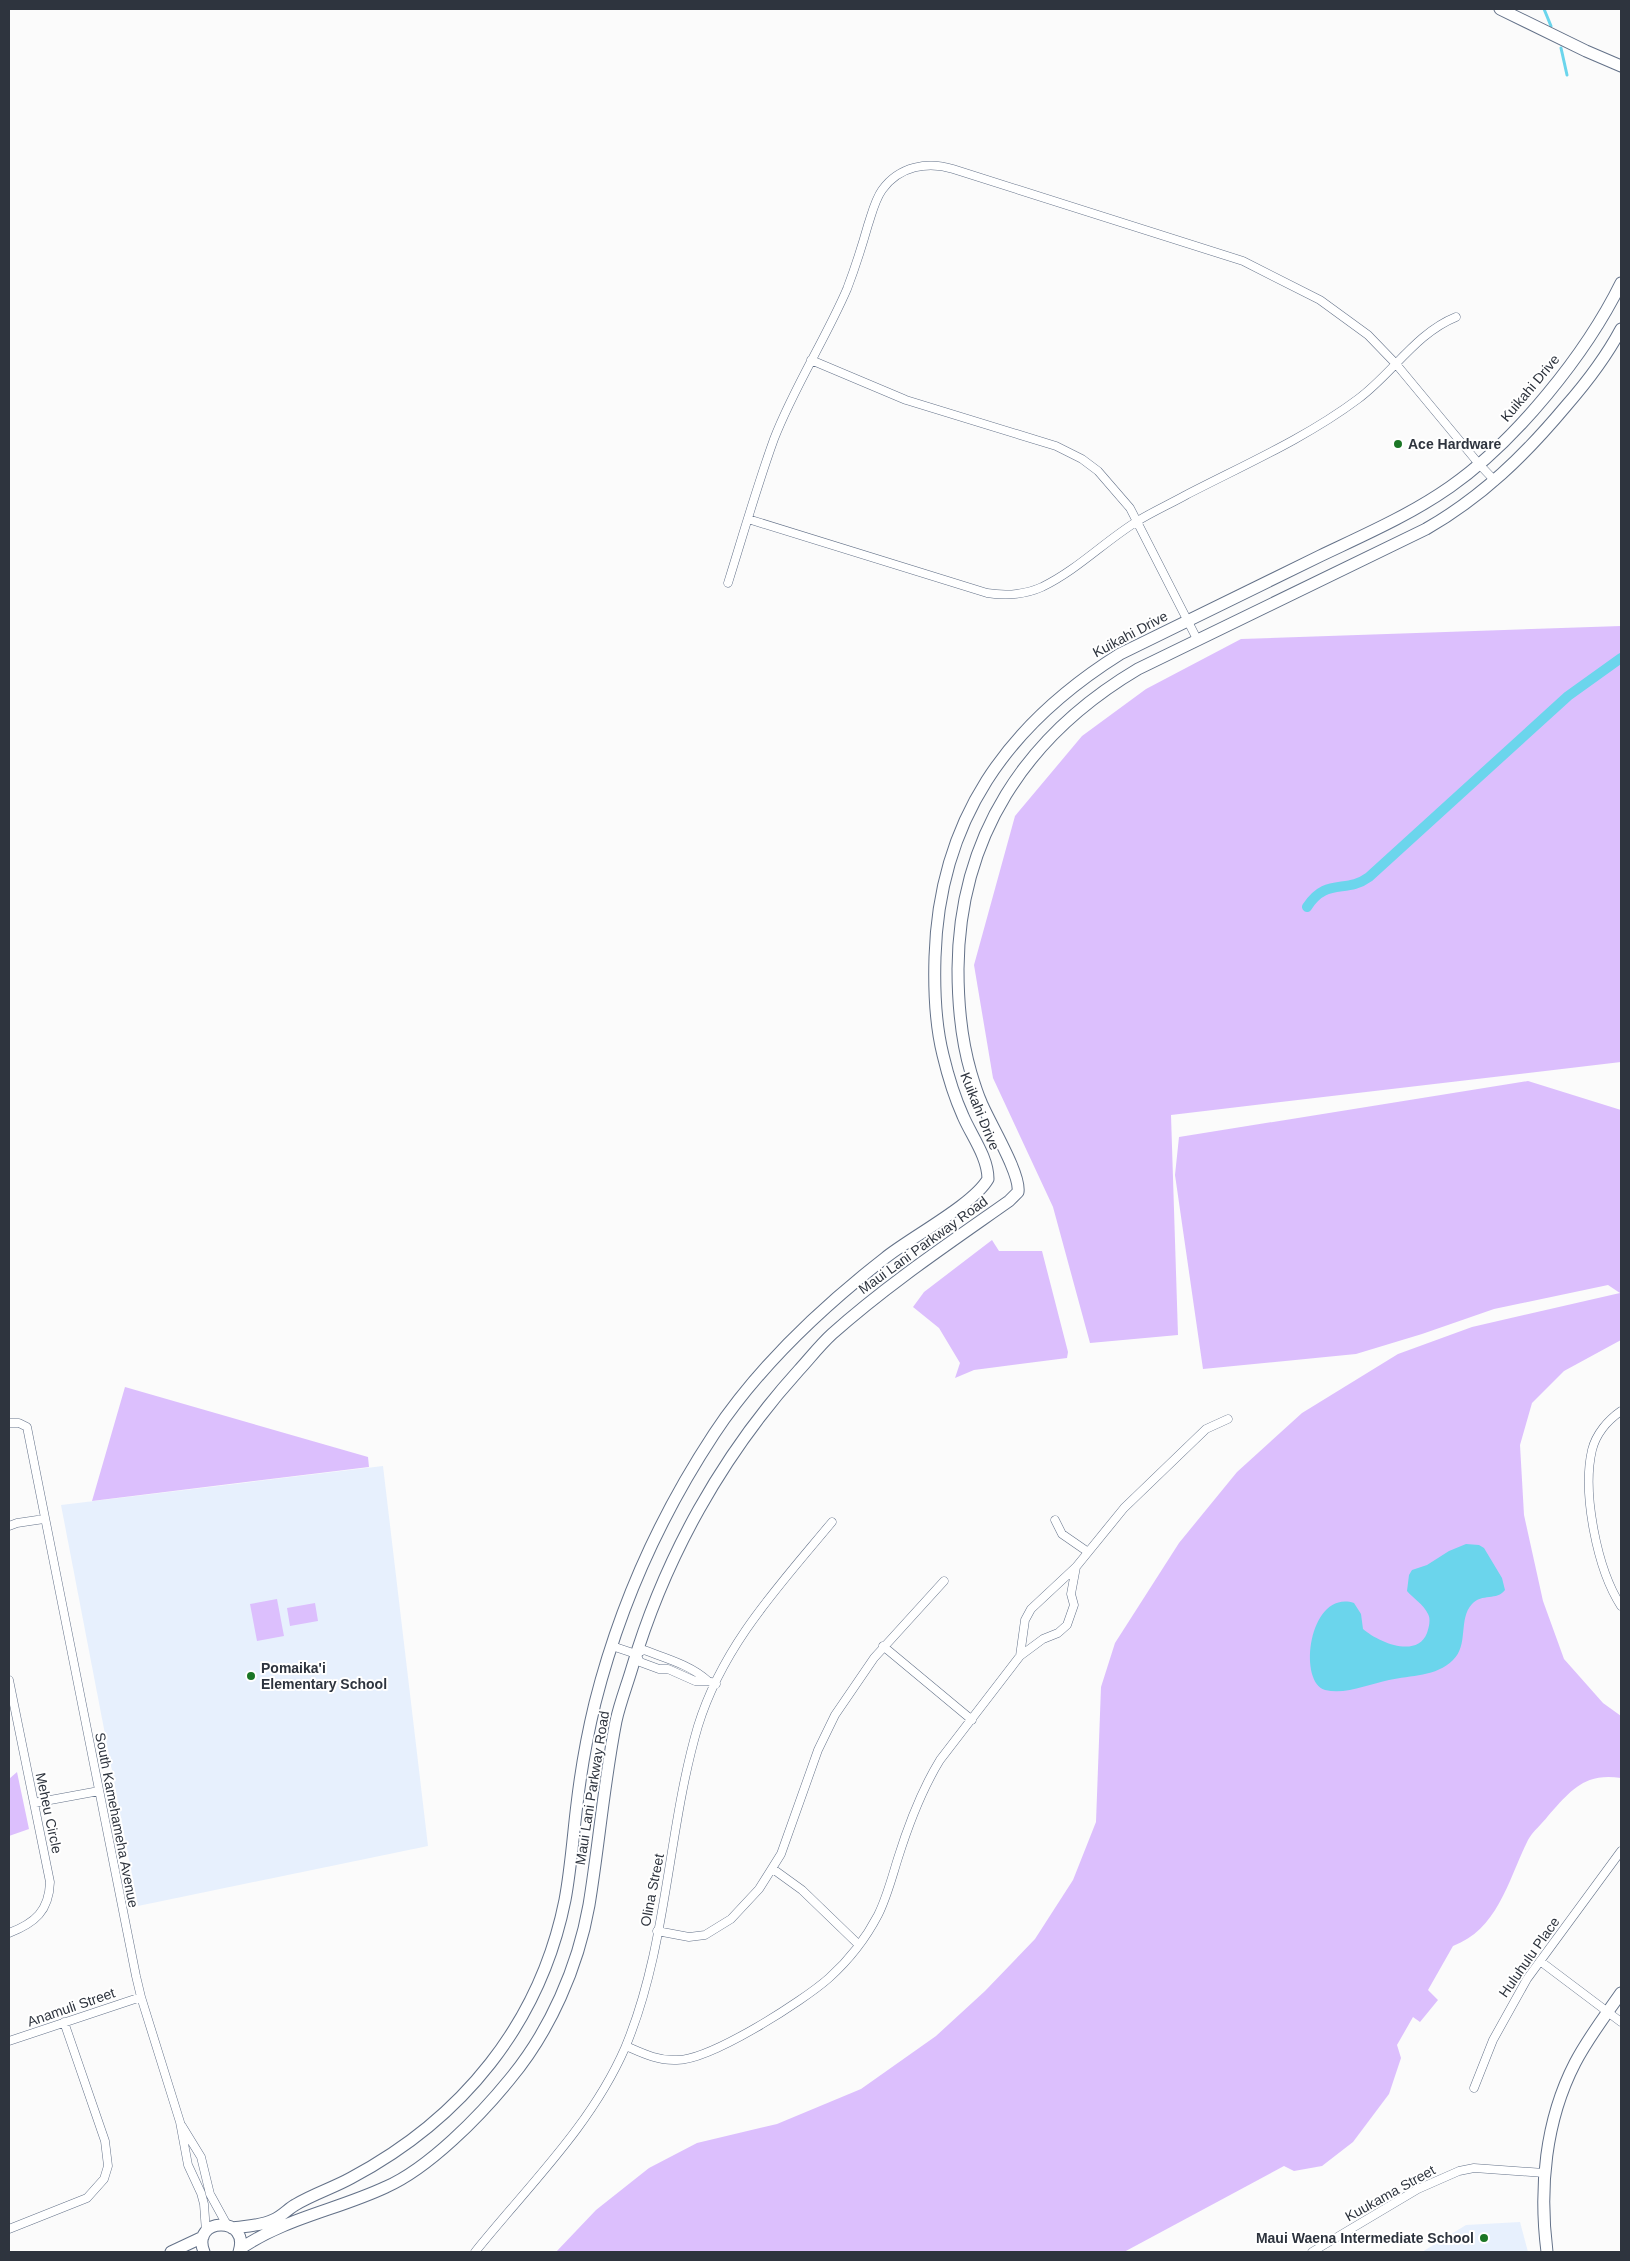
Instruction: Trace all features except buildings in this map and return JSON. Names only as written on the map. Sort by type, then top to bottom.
[{"type":"main road","points":[[1500,9],[1621,66]]},
{"type":"main road","name":"Kuikahi Drive","points":[[988,1179],[986,1165],[953,1093],[939,1035],[934,987],[938,912],[946,876],[966,816],[1010,746],[1058,698],[1076,683],[1120,654],[1400,517],[1452,486],[1479,464],[1520,425],[1569,366],[1603,316],[1621,283]]},
{"type":"main road","name":"Kuikahi Drive","points":[[1018,1192],[1017,1177],[980,1100],[967,1059],[959,1012],[958,939],[964,902],[976,855],[1000,802],[1019,772],[1039,748],[1077,714],[1118,681],[1138,669],[1426,529],[1454,513],[1495,481],[1541,436],[1598,366],[1621,329]]},
{"type":"main road","name":"Maui Lani Parkway Road","points":[[204,2234],[216,2225],[230,2226],[273,2220],[296,2204],[384,2160],[441,2118],[472,2087],[499,2053],[522,2017],[541,1979],[555,1939],[565,1897],[585,1749],[612,1646],[644,1561],[676,1495],[715,1432],[761,1373],[812,1320],[886,1257],[974,1195],[988,1179]]},
{"type":"main road","name":"Maui Lani Parkway Road","points":[[239,2250],[258,2236],[283,2224],[389,2186],[448,2143],[482,2111],[513,2076],[539,2038],[561,1995],[583,1929],[589,1905],[602,1802],[617,1716],[642,1632],[676,1551],[718,1475],[770,1402],[829,1337],[895,1281],[1009,1201],[1018,1192]]},
{"type":"main road","points":[[1547,2252],[1542,2218],[1544,2173],[1549,2140],[1559,2101],[1575,2064],[1621,1993]]},
{"type":"main road","points":[[230,2226],[239,2237],[239,2250]]},
{"type":"main road","points":[[172,2252],[204,2234]]},
{"type":"main road","points":[[204,2234],[202,2242],[204,2252]]},
{"type":"street","points":[[728,583],[774,439],[848,286],[877,199],[883,188],[893,179],[915,167],[938,164],[1244,261],[1320,300],[1368,335],[1396,364],[1495,481]]},
{"type":"street","points":[[748,519],[987,593],[1005,596],[1028,592],[1042,587],[1068,572],[1136,522],[1334,416],[1384,378],[1396,364],[1434,329],[1456,317]]},
{"type":"street","points":[[812,360],[906,400],[1069,452],[1098,471],[1120,495],[1136,522],[1198,641]]},
{"type":"street","points":[[1621,1411],[1608,1421],[1599,1433],[1592,1450],[1590,1500],[1599,1554],[1608,1582],[1621,1606]]},
{"type":"street","points":[[1020,1656],[1025,1620],[1031,1609],[1076,1567],[1124,1508],[1206,1429],[1228,1419]]},
{"type":"street","name":"South Kamehameha Avenue","points":[[9,1423],[19,1423],[27,1427],[140,1997],[180,2122],[188,2165],[204,2204],[204,2234]]},
{"type":"street","points":[[9,1526],[44,1519]]},
{"type":"street","points":[[1055,1520],[1062,1534],[1088,1552]]},
{"type":"street","name":"Olina Street","points":[[475,2252],[592,2111],[607,2085],[626,2046],[640,2008],[691,1755],[712,1682],[753,1617],[832,1522]]},
{"type":"street","points":[[626,2046],[655,2058],[677,2060],[706,2053],[755,2028],[830,1978],[859,1945],[879,1913],[922,1793],[940,1760],[1020,1656],[1043,1639],[1058,1633],[1067,1625],[1074,1605],[1071,1594],[1076,1567]]},
{"type":"street","points":[[657,1931],[689,1937],[705,1935],[716,1930],[731,1919],[748,1902],[773,1869],[790,1831],[827,1731],[855,1682],[883,1646],[944,1581]]},
{"type":"street","points":[[612,1646],[636,1654],[644,1650],[699,1673],[712,1682]]},
{"type":"street","points":[[883,1646],[972,1720]]},
{"type":"street","points":[[636,1654],[640,1662],[650,1666],[668,1670],[695,1681],[712,1682]]},
{"type":"street","name":"Meheu Circle","points":[[9,1680],[47,1866],[49,1896],[43,1910],[33,1921],[9,1933]]},
{"type":"street","points":[[9,1726],[18,1723]]},
{"type":"street","points":[[34,1803],[99,1791]]},
{"type":"street","name":"Huluhulu Place","points":[[1474,2088],[1504,2017],[1540,1961],[1621,1850]]},
{"type":"street","points":[[773,1869],[802,1890],[859,1945]]},
{"type":"street","points":[[1540,1961],[1621,2022]]},
{"type":"street","name":"Anamuli Street","points":[[9,2041],[140,1997]]},
{"type":"street","points":[[9,2229],[87,2198],[98,2189],[104,2179],[108,2166],[104,2142],[64,2022]]},
{"type":"street","name":"South Kamehameha Avenue","points":[[180,2122],[201,2157],[210,2194],[230,2226]]},
{"type":"street","name":"Kuukama Street","points":[[1312,2252],[1418,2189],[1459,2171],[1474,2168],[1544,2173]]},
{"type":"shaded area","points":[[1621,626],[1621,1062],[1171,1115],[1178,1335],[1090,1343],[1053,1207],[993,1078],[974,965],[1015,816],[1082,736],[1146,689],[1241,639]]},
{"type":"shaded area","points":[[1528,1081],[1621,1110],[1621,1340],[1564,1371],[1532,1403],[1520,1445],[1524,1515],[1543,1601],[1564,1659],[1603,1703],[1621,1716],[1621,1778],[1598,1778],[1579,1785],[1571,1791],[1530,1837],[1508,1886],[1491,1915],[1481,1928],[1453,1946],[1428,1990],[1438,2000],[1420,2022],[1413,2017],[1397,2045],[1401,2058],[1389,2094],[1353,2142],[1322,2166],[1294,2171],[1284,2166],[1124,2252],[556,2252],[596,2210],[649,2168],[697,2143],[777,2124],[861,2089],[936,2036],[985,1991],[1035,1939],[1073,1880],[1096,1822],[1101,1687],[1115,1643],[1179,1543],[1237,1472],[1302,1413],[1398,1354],[1472,1327],[1620,1293],[1608,1285],[1494,1309],[1356,1354],[1203,1369],[1175,1175],[1179,1137]]},
{"type":"shaded area","points":[[992,1240],[999,1251],[1042,1251],[1068,1352],[1067,1358],[974,1370],[955,1378],[960,1363],[939,1328],[913,1307],[924,1292]]},
{"type":"shaded area","points":[[125,1387],[368,1457],[369,1467],[92,1501]]},
{"type":"shaded area","name":"Pomaika'i Elementary School","points":[[383,1466],[428,1846],[138,1906],[61,1505]]},
{"type":"shaded area","points":[[277,1599],[284,1636],[257,1641],[250,1604]]},
{"type":"shaded area","points":[[315,1603],[318,1621],[290,1626],[287,1608]]},
{"type":"shaded area","points":[[17,1772],[29,1829],[9,1836],[9,1779]]},
{"type":"shaded area","name":"Maui Waena Intermediate School","points":[[1520,2222],[1528,2252],[1422,2252],[1466,2225]]},
{"type":"water","points":[[1466,1544],[1479,1545],[1484,1548],[1502,1578],[1505,1590],[1498,1595],[1480,1599],[1472,1604],[1465,1617],[1461,1647],[1453,1660],[1439,1670],[1349,1690],[1325,1690],[1316,1683],[1311,1671],[1312,1638],[1318,1622],[1327,1610],[1339,1602],[1354,1603],[1361,1614],[1363,1629],[1370,1634],[1397,1646],[1415,1645],[1422,1641],[1427,1633],[1429,1618],[1424,1608],[1407,1591],[1409,1575],[1412,1570],[1427,1565],[1449,1551]]},
{"type":"waterway","points":[[1544,9],[1551,26]]},
{"type":"waterway","points":[[1561,48],[1567,75]]},
{"type":"waterway","points":[[1307,907],[1321,892],[1352,885],[1369,877],[1568,696],[1621,658]]},
{"type":"place","name":"Ace Hardware","points":[[1398,444]]},
{"type":"place","name":"Pomaika'i Elementary School","points":[[251,1676]]},
{"type":"place","name":"Maui Waena Intermediate School","points":[[1484,2238]]}]
